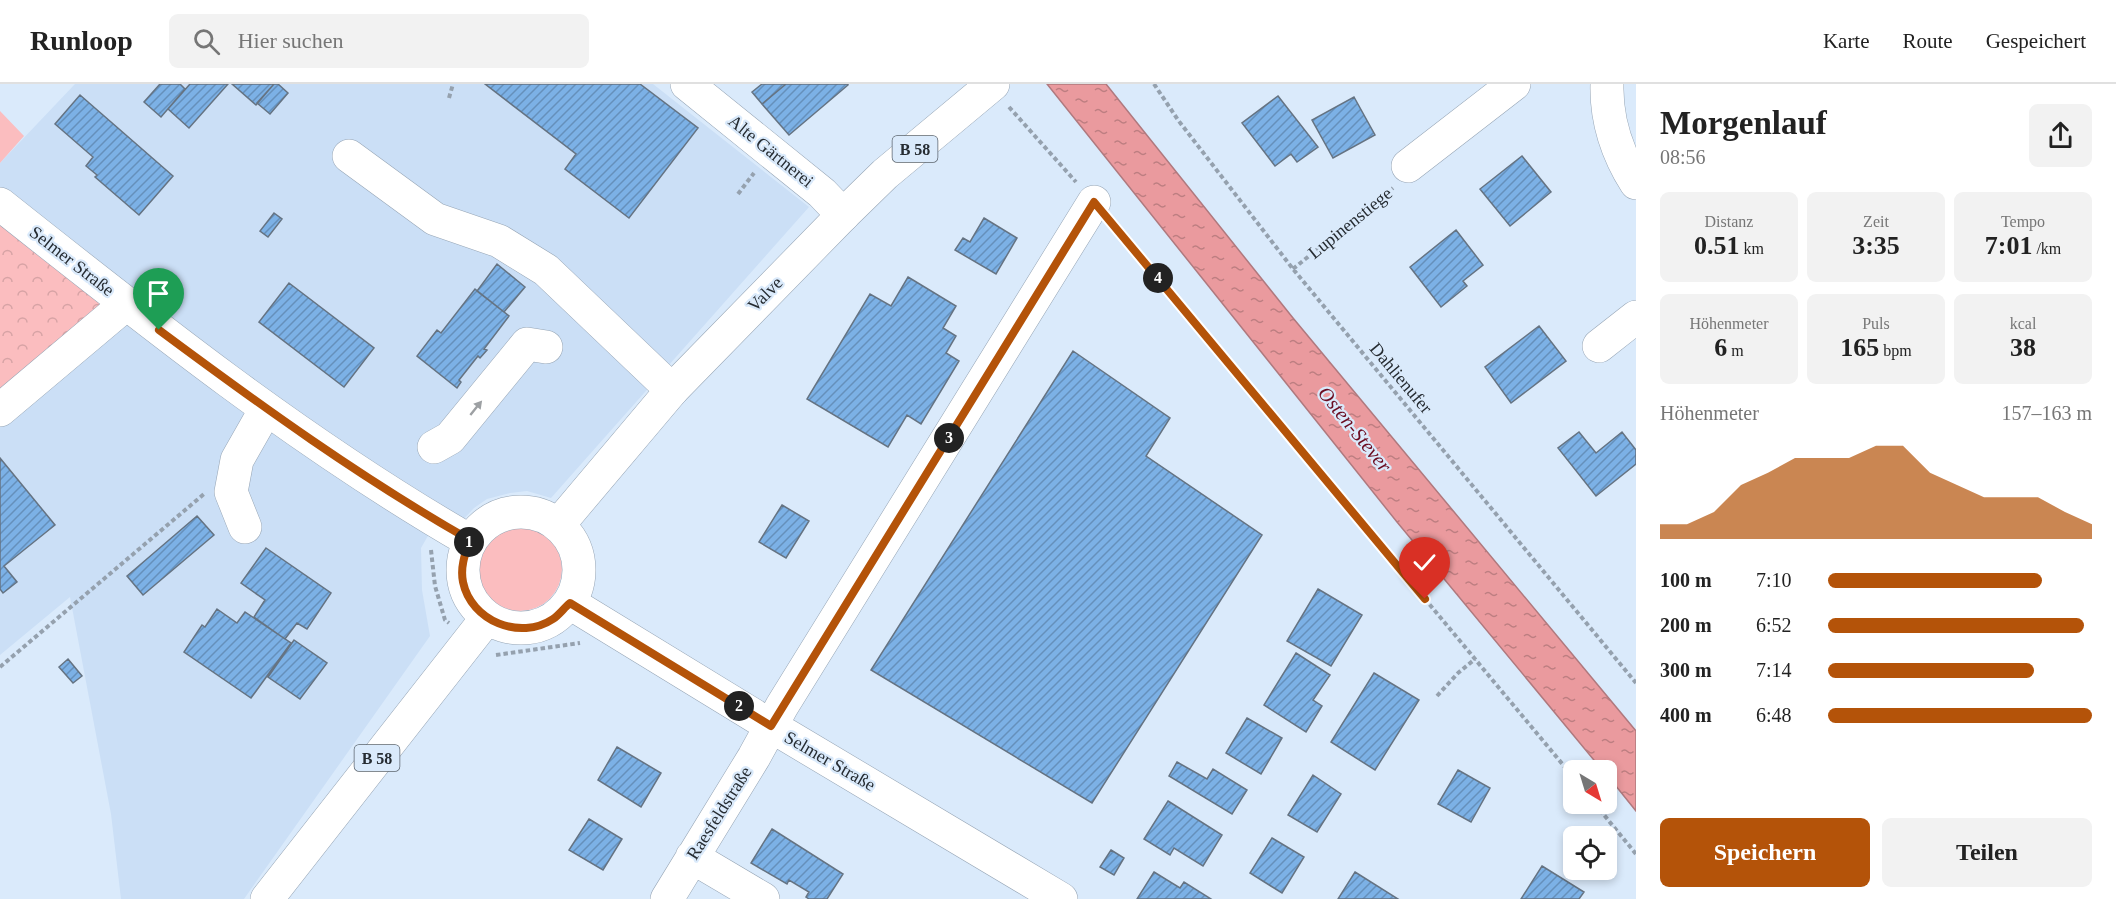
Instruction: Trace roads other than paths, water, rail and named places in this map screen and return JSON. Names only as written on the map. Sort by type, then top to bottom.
[{"type":"street","points":[[1408,166],[1514,84]]},
{"type":"street","points":[[1607,84],[1607,102],[1614,136],[1626,168],[1636,183]]},
{"type":"street","name":"Valve","points":[[559,524],[672,390],[843,215],[885,174],[992,85]]},
{"type":"street","name":"Alte Gärtnerei","points":[[696,86],[822,193],[843,215]]},
{"type":"street","points":[[349,156],[435,219],[499,241],[546,270],[672,390]]},
{"type":"street","name":"Raesfeldstraße","points":[[666,899],[1094,202]]},
{"type":"street","name":"Selmer Straße","points":[[0,204],[126,304],[266,409],[381,486],[470,540]]},
{"type":"street","points":[[0,410],[126,304]]},
{"type":"street","points":[[1599,346],[1636,316]]},
{"type":"street","points":[[434,447],[450,438],[526,344],[546,347]]},
{"type":"street","points":[[245,527],[231,492],[237,459],[266,409]]},
{"type":"street","points":[[511,511],[536,513],[559,524],[573,541],[580,562],[578,583],[570,603],[553,619],[531,628],[508,627],[487,618],[472,602],[463,582],[462,561],[470,540],[487,521],[511,511]]},
{"type":"street","name":"Selmer Straße","points":[[570,603],[1060,899]]},
{"type":"street","name":"B 58","points":[[267,899],[487,618]]},
{"type":"street","points":[[692,857],[763,899]]},
{"type":"water","name":"Osten-Stever","points":[[1047,84],[1106,84],[1293,318],[1636,731],[1636,811],[1617,787],[1617,760],[1594,760],[1397,522]]}]
